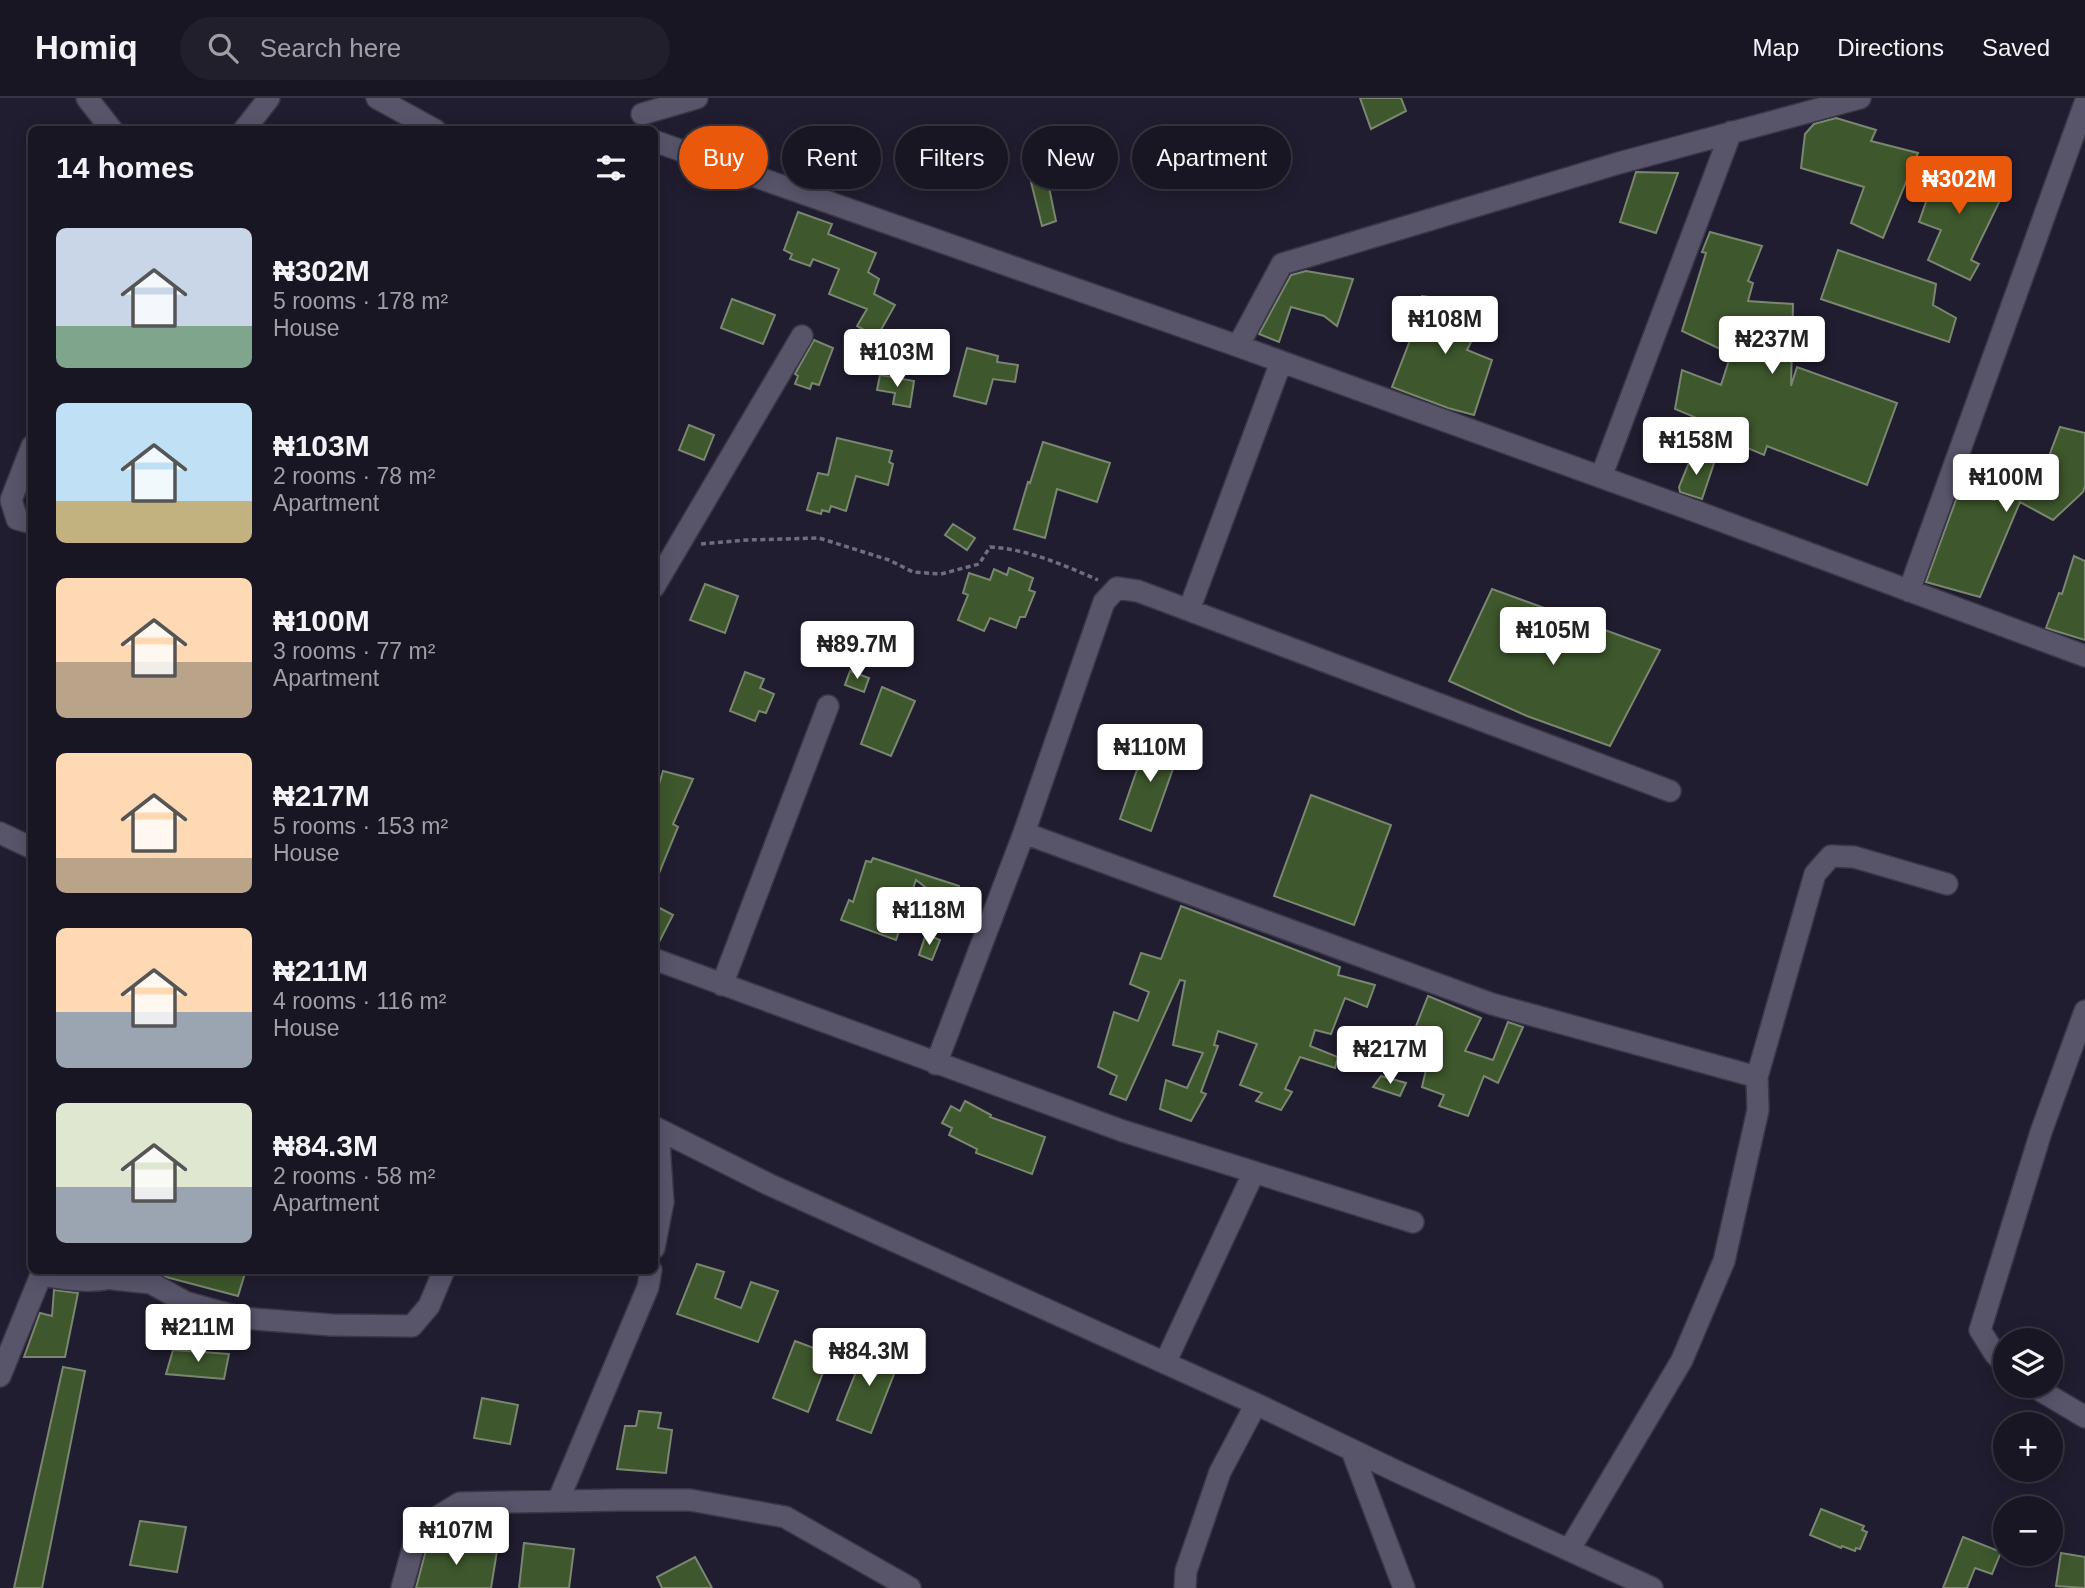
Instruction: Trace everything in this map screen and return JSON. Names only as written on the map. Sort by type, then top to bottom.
[{"type":"street","points":[[87,98],[109,126]]},
{"type":"street","points":[[247,126],[269,98]]},
{"type":"street","points":[[642,114],[696,98]]},
{"type":"street","points":[[1238,346],[1282,264],[1619,163],[1860,98]]},
{"type":"street","points":[[380,99],[428,126]]},
{"type":"street","points":[[1909,591],[2085,103]]},
{"type":"street","points":[[1601,477],[1731,132]]},
{"type":"street","points":[[658,142],[1238,346],[2085,656]]},
{"type":"street","points":[[658,580],[802,336]]},
{"type":"street","points":[[1189,610],[1281,362]]},
{"type":"street","points":[[28,456],[11,500],[17,519],[28,522]]},
{"type":"street","points":[[936,1063],[1024,833],[1104,602],[1117,588],[1138,590],[1670,791]]},
{"type":"street","points":[[722,985],[828,706]]},
{"type":"street","points":[[0,833],[28,846]]},
{"type":"street","points":[[1024,833],[1492,1004],[1757,1077]]},
{"type":"street","points":[[1569,1550],[1682,1360],[1724,1261],[1758,1110],[1757,1077],[1815,874],[1831,856],[1854,857],[1947,884]]},
{"type":"street","points":[[658,961],[1123,1131],[1413,1222]]},
{"type":"street","points":[[1993,1351],[1980,1330],[2041,1132],[2085,1011]]},
{"type":"street","points":[[658,1129],[768,1184],[1256,1404],[1352,1451],[1652,1588]]},
{"type":"street","points":[[658,1149],[663,1202],[658,1228]]},
{"type":"street","points":[[1165,1363],[1254,1172]]},
{"type":"street","points":[[0,1376],[43,1274]]},
{"type":"street","points":[[47,1274],[74,1281],[123,1275],[151,1283],[185,1302],[242,1318],[332,1325],[412,1326],[429,1306],[442,1274]]},
{"type":"street","points":[[558,1501],[648,1287],[650,1274]]},
{"type":"street","points":[[2053,1398],[2085,1417]]},
{"type":"street","points":[[1185,1588],[1186,1571],[1220,1472],[1256,1404]]},
{"type":"street","points":[[1352,1451],[1404,1588]]},
{"type":"street","points":[[402,1588],[414,1544],[429,1522],[460,1503],[690,1500],[785,1517],[909,1588]]},
{"type":"path","points":[[678,547],[747,540],[819,538],[914,572],[941,574],[979,564],[990,547],[1010,548],[1117,588]]},
{"type":"building","points":[[1360,98],[1401,98],[1406,111],[1371,129]]},
{"type":"building","points":[[1836,118],[1876,130],[1871,141],[1918,153],[1883,238],[1851,223],[1864,187],[1801,168],[1805,134],[1814,124]]},
{"type":"building","points":[[1941,159],[2005,190],[1971,260],[1979,264],[1970,280],[1928,260],[1941,230],[1919,222]]},
{"type":"building","points":[[1636,172],[1678,173],[1656,233],[1620,222]]},
{"type":"building","points":[[1033,189],[1049,189],[1056,221],[1042,226]]},
{"type":"building","points":[[798,212],[832,224],[828,234],[876,253],[868,272],[879,279],[874,294],[895,305],[877,337],[857,326],[867,309],[829,294],[839,269],[813,259],[810,266],[790,259],[792,254],[784,250]]},
{"type":"building","points":[[1710,232],[1762,246],[1748,281],[1753,283],[1748,301],[1793,304],[1791,386],[1797,367],[1897,403],[1867,485],[1767,446],[1764,455],[1707,431],[1709,423],[1675,409],[1682,370],[1721,385],[1731,354],[1682,331],[1706,253],[1702,252]]},
{"type":"building","points":[[1838,250],[1936,284],[1933,305],[1956,318],[1949,342],[1821,299]]},
{"type":"building","points":[[1306,271],[1353,279],[1337,326],[1324,316],[1291,307],[1279,342],[1259,334],[1291,275]]},
{"type":"building","points":[[1422,296],[1489,306],[1467,350],[1492,360],[1474,415],[1392,387],[1414,330]]},
{"type":"building","points":[[732,299],[775,315],[763,344],[721,328]]},
{"type":"building","points":[[814,340],[833,348],[819,385],[812,383],[810,389],[795,384],[798,376],[795,374]]},
{"type":"building","points":[[967,348],[998,356],[997,362],[1018,365],[1015,382],[993,379],[986,404],[954,396]]},
{"type":"building","points":[[880,375],[914,381],[910,407],[893,404],[895,393],[877,390]]},
{"type":"building","points":[[689,425],[714,435],[704,460],[679,450]]},
{"type":"building","points":[[2060,427],[2085,433],[2083,492],[2053,520],[2020,502],[1980,597],[1926,582],[1961,486],[1994,500],[2007,463],[2043,472]]},
{"type":"building","points":[[837,438],[892,451],[889,462],[893,464],[888,485],[856,476],[846,511],[831,506],[829,512],[822,510],[821,514],[807,510],[818,473],[828,475]]},
{"type":"building","points":[[1043,442],[1110,463],[1097,502],[1057,489],[1045,538],[1014,529]]},
{"type":"building","points":[[1692,455],[1714,463],[1702,499],[1680,492],[1679,487]]},
{"type":"building","points":[[953,524],[975,538],[967,550],[945,535]]},
{"type":"building","points":[[2074,556],[2085,561],[2085,640],[2046,628],[2059,593],[2062,594]]},
{"type":"building","points":[[1009,568],[1033,578],[1029,590],[1035,592],[1025,617],[1020,617],[1016,628],[990,618],[984,631],[958,620],[968,595],[963,593],[969,573],[990,580],[994,569],[1007,575]]},
{"type":"building","points":[[705,584],[738,596],[725,633],[690,620]]},
{"type":"building","points":[[1492,589],[1660,650],[1610,746],[1527,716],[1449,681]]},
{"type":"building","points":[[850,671],[869,678],[864,692],[845,685]]},
{"type":"building","points":[[745,672],[764,679],[760,688],[774,694],[766,713],[759,711],[755,721],[730,711]]},
{"type":"building","points":[[882,687],[915,701],[891,756],[861,744]]},
{"type":"building","points":[[1148,738],[1180,749],[1151,831],[1120,819]]},
{"type":"building","points":[[663,771],[693,779],[673,824],[678,827],[658,876],[658,788]]},
{"type":"building","points":[[1311,795],[1391,825],[1354,925],[1274,896]]},
{"type":"building","points":[[873,858],[959,886],[951,911],[936,906],[938,897],[916,880],[910,897],[900,893],[891,921],[901,925],[896,940],[841,920],[849,900],[853,902],[866,861],[871,862]]},
{"type":"building","points":[[1181,906],[1340,967],[1338,975],[1375,985],[1367,1007],[1345,998],[1331,1034],[1315,1030],[1310,1046],[1338,1057],[1335,1068],[1300,1057],[1285,1089],[1292,1092],[1281,1110],[1256,1101],[1262,1093],[1240,1085],[1257,1044],[1218,1031],[1214,1045],[1218,1046],[1201,1092],[1206,1094],[1191,1121],[1160,1109],[1166,1080],[1187,1088],[1203,1053],[1173,1045],[1185,981],[1180,980],[1126,1100],[1110,1094],[1117,1076],[1098,1067],[1114,1012],[1138,1021],[1149,992],[1130,984],[1141,953],[1161,959]]},
{"type":"building","points":[[658,907],[673,915],[658,944]]},
{"type":"building","points":[[926,934],[940,940],[932,960],[919,955]]},
{"type":"building","points":[[1428,996],[1481,1018],[1465,1051],[1493,1060],[1508,1022],[1523,1027],[1498,1083],[1484,1076],[1468,1116],[1439,1106],[1444,1095],[1422,1087],[1428,1061],[1405,1054]]},
{"type":"building","points":[[1381,1076],[1406,1083],[1400,1096],[1373,1087]]},
{"type":"building","points":[[965,1101],[991,1115],[990,1117],[1045,1137],[1032,1174],[976,1153],[977,1149],[949,1135],[952,1128],[942,1123],[951,1106],[960,1111]]},
{"type":"building","points":[[697,1264],[724,1272],[715,1298],[741,1308],[751,1282],[778,1291],[758,1342],[677,1314]]},
{"type":"building","points":[[161,1274],[245,1274],[238,1296]]},
{"type":"building","points":[[54,1290],[78,1293],[65,1357],[24,1357],[40,1313],[52,1316]]},
{"type":"building","points":[[795,1341],[830,1354],[808,1412],[773,1398]]},
{"type":"building","points":[[867,1344],[901,1356],[871,1433],[837,1420]]},
{"type":"building","points":[[173,1350],[229,1354],[224,1379],[166,1374]]},
{"type":"building","points":[[63,1367],[85,1371],[42,1588],[14,1588]]},
{"type":"building","points":[[482,1398],[518,1405],[510,1444],[474,1438]]},
{"type":"building","points":[[639,1411],[661,1413],[658,1428],[672,1430],[666,1473],[617,1469],[625,1426],[636,1426]]},
{"type":"building","points":[[1821,1509],[1864,1526],[1862,1530],[1867,1532],[1860,1549],[1856,1548],[1855,1551],[1842,1546],[1841,1548],[1810,1535]]},
{"type":"building","points":[[140,1521],[186,1527],[177,1572],[130,1565]]},
{"type":"building","points":[[436,1535],[449,1536],[448,1547],[497,1551],[491,1588],[416,1588],[426,1550]]},
{"type":"building","points":[[1963,1537],[1993,1549],[1993,1566],[1995,1566],[1992,1574],[1975,1568],[1967,1588],[1943,1588]]},
{"type":"building","points":[[524,1543],[574,1549],[569,1588],[519,1588]]},
{"type":"building","points":[[2063,1553],[2085,1557],[2085,1588],[2056,1586],[2059,1566],[2063,1566]]},
{"type":"building","points":[[695,1557],[712,1588],[662,1588],[657,1577]]}]
